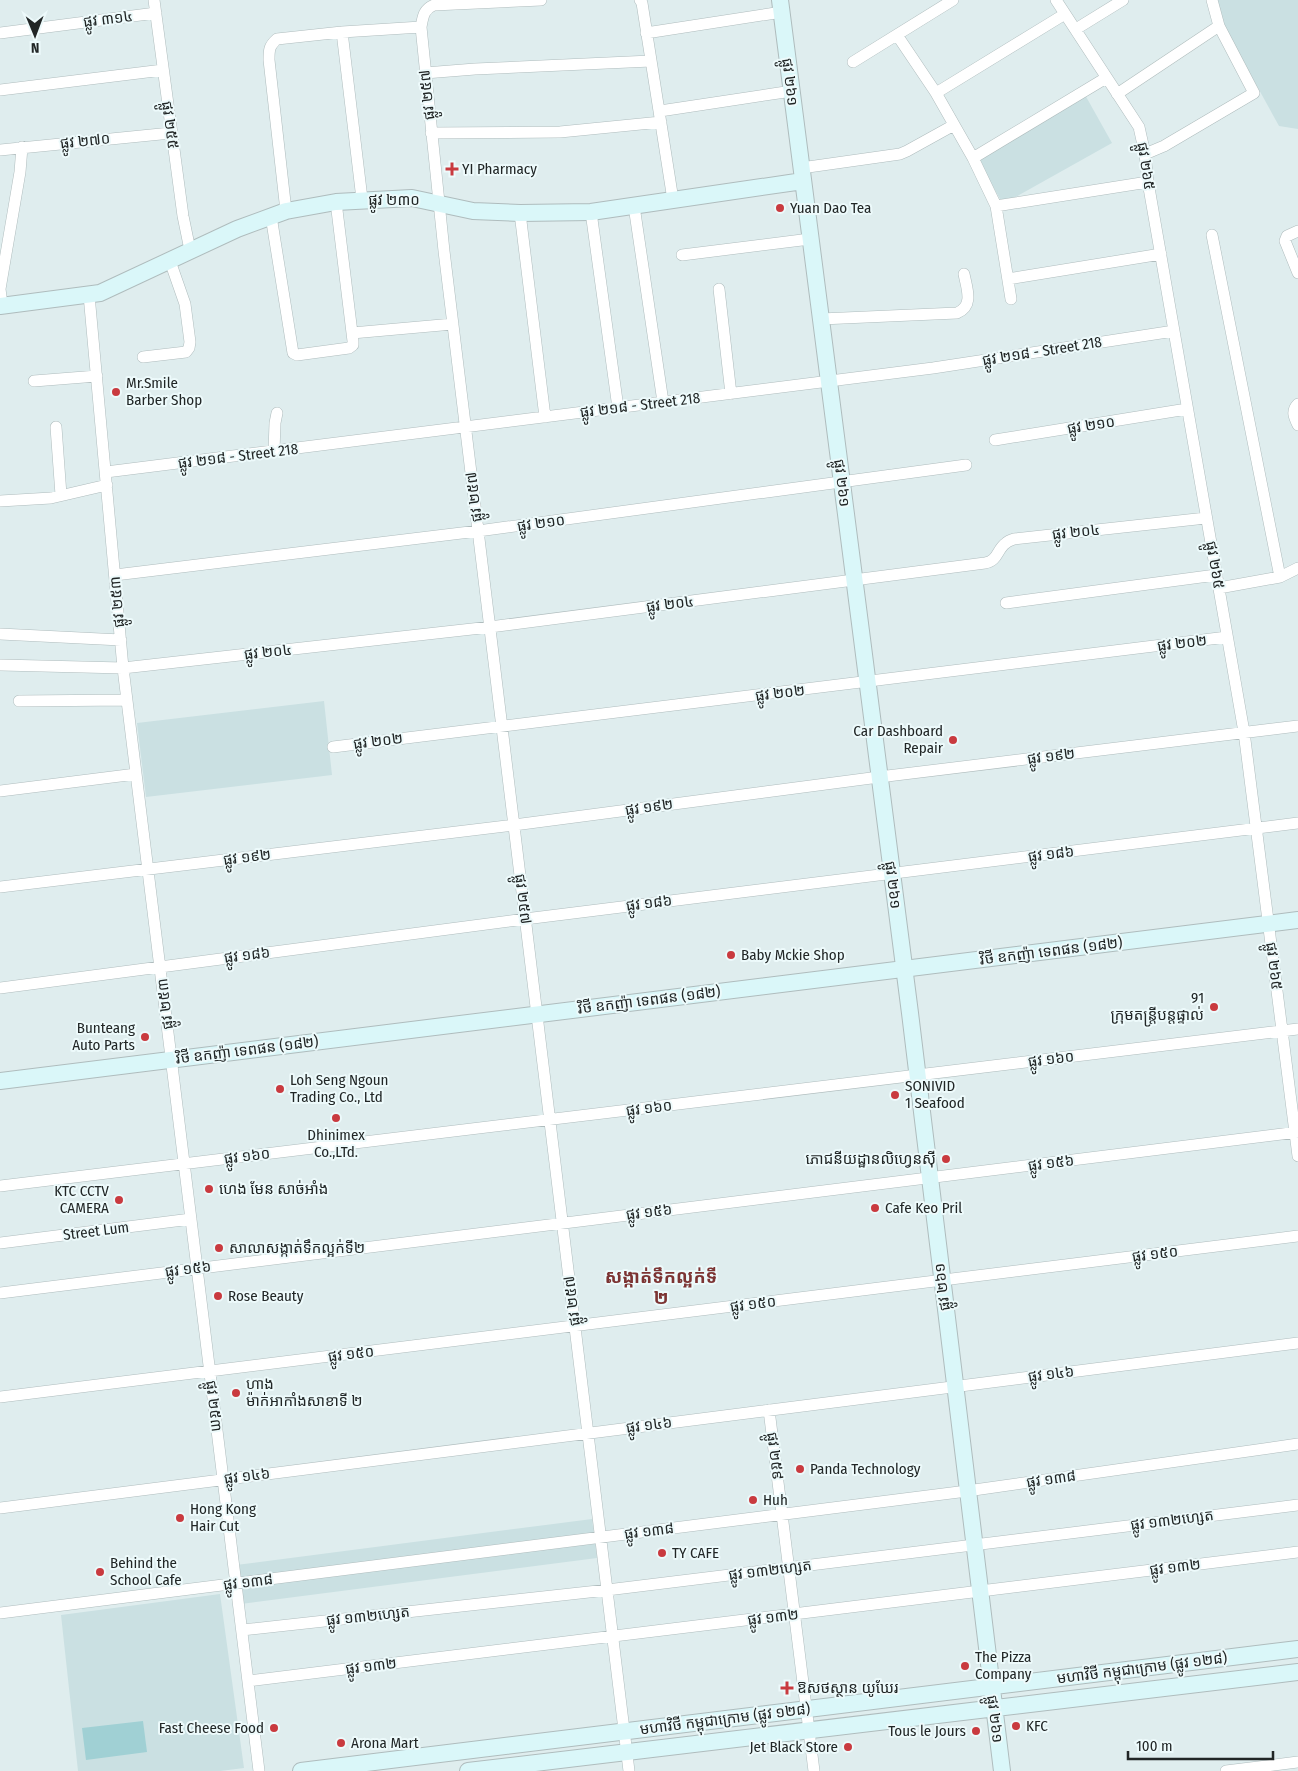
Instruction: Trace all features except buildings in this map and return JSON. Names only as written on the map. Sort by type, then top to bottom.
[{"type":"street","name":"ផ្លូវ ២៥៥","points":[[154,0],[171,133],[190,250]]},
{"type":"street","points":[[336,202],[353,345],[349,348],[297,355],[293,353],[279,214],[269,50],[276,39],[342,32],[421,27],[427,4],[541,0]]},
{"type":"street","points":[[640,0],[661,116],[673,200]]},
{"type":"street","points":[[853,62],[953,0]]},
{"type":"street","name":"ផ្លូវ ២៦៥","points":[[1056,0],[1139,127],[1145,154],[1148,182],[1244,732],[1298,1156]]},
{"type":"street","points":[[1076,29],[1123,0]]},
{"type":"street","points":[[1145,154],[1164,146],[1254,93],[1219,26],[1212,0]]},
{"type":"street","points":[[646,33],[781,6]]},
{"type":"street","name":"ផ្លូវ ២៦១","points":[[781,6],[904,969],[1002,1771]]},
{"type":"street","name":"ផ្លូវ ៣១៤","points":[[0,32],[156,13]]},
{"type":"street","points":[[936,93],[1065,14]]},
{"type":"street","points":[[1117,94],[1219,26]]},
{"type":"street","name":"ផ្លូវ ២៥៧","points":[[421,27],[453,324],[629,1771]]},
{"type":"street","points":[[342,32],[362,199]]},
{"type":"street","points":[[897,36],[936,93],[973,158],[996,206],[1011,299]]},
{"type":"street","points":[[425,73],[651,60]]},
{"type":"street","points":[[0,90],[163,70]]},
{"type":"street","points":[[973,158],[1106,78]]},
{"type":"street","points":[[431,133],[560,132],[661,116],[792,91]]},
{"type":"street","points":[[802,174],[900,154],[954,125]]},
{"type":"street","name":"ផ្លូវ ២៧០","points":[[0,150],[171,133]]},
{"type":"street","points":[[1,305],[0,288],[20,172],[22,147]]},
{"type":"street","name":"ផ្លូវ ២៣០","points":[[1,305],[100,293],[237,229],[279,214],[336,202],[362,199],[412,198],[473,211],[520,213],[591,212],[673,200],[802,174]]},
{"type":"street","points":[[996,206],[1148,182]]},
{"type":"street","points":[[634,206],[663,402]]},
{"type":"street","points":[[591,212],[618,408]]},
{"type":"street","points":[[520,213],[545,417]]},
{"type":"street","points":[[1298,231],[1287,236],[1285,241],[1298,273]]},
{"type":"street","points":[[1212,235],[1280,577]]},
{"type":"street","points":[[682,255],[810,239]]},
{"type":"street","points":[[1008,278],[1161,254]]},
{"type":"street","points":[[143,356],[186,352],[189,348],[190,342],[185,304],[170,261]]},
{"type":"street","points":[[821,319],[957,313],[963,311],[968,306],[964,274]]},
{"type":"street","points":[[719,288],[731,394]]},
{"type":"street","name":"ផ្លូវ ២៥៣","points":[[89,295],[123,668],[259,1771]]},
{"type":"street","points":[[352,333],[453,324]]},
{"type":"street","name":"ផ្លូវ ២១៨ - Street 218","points":[[106,472],[829,382],[1174,331]]},
{"type":"street","points":[[34,381],[97,376]]},
{"type":"street","points":[[1298,404],[1293,412],[1298,425]]},
{"type":"street","name":"ផ្លូវ ២១០","points":[[995,440],[1188,409]]},
{"type":"street","points":[[274,451],[275,423],[278,413]]},
{"type":"street","points":[[56,427],[62,496]]},
{"type":"street","name":"ផ្លូវ ២១០","points":[[115,576],[478,531],[966,464]]},
{"type":"street","points":[[0,501],[62,496],[107,485]]},
{"type":"street","name":"ផ្លូវ ២០៤","points":[[1,665],[123,668],[490,627],[991,562],[996,558],[1004,544],[1014,539],[1206,518]]},
{"type":"street","points":[[1219,588],[1280,577],[1298,568]]},
{"type":"street","points":[[1006,603],[1216,575]]},
{"type":"street","points":[[0,634],[121,640]]},
{"type":"street","name":"ផ្លូវ ២០២","points":[[333,747],[1227,637]]},
{"type":"street","points":[[19,701],[127,700]]},
{"type":"street","name":"ផ្លូវ ១៩២","points":[[0,887],[514,825],[879,777],[1298,726]]},
{"type":"street","points":[[0,791],[136,774]]},
{"type":"street","name":"ផ្លូវ ១៨៦","points":[[0,988],[526,919],[1298,824]]},
{"type":"street","name":"វិថី ឧកញ៉ា ទេពផន (១៨២)","points":[[0,1081],[1298,920]]},
{"type":"street","name":"ផ្លូវ ១៦០","points":[[0,1186],[1298,1029]]},
{"type":"street","name":"ផ្លូវ ១៥៦","points":[[0,1293],[1296,1132]]},
{"type":"street","name":"Street Lum","points":[[0,1243],[191,1219]]},
{"type":"street","name":"ផ្លូវ ១៥០","points":[[0,1397],[1298,1236]]},
{"type":"street","name":"ផ្លូវ ១៤៦","points":[[0,1508],[1298,1343]]},
{"type":"street","name":"ផ្លូវ ២៥៩","points":[[769,1410],[814,1771]]},
{"type":"street","name":"ផ្លូវ ១៣៨","points":[[0,1613],[967,1491],[1298,1444]]},
{"type":"street","name":"ផ្លូវ ១៣២ហ្សេត","points":[[242,1630],[607,1590],[1298,1505]]},
{"type":"street","name":"ផ្លូវ ១៣២","points":[[248,1681],[1298,1552]]},
{"type":"street","name":"មហាវិថី កម្ពុជាក្រោម (ផ្លូវ ១២៨)","points":[[301,1771],[1298,1649]]},
{"type":"street","name":"មហាវិថី កម្ពុជាក្រោម (ផ្លូវ ១២៨)","points":[[468,1771],[1298,1672]]},
{"type":"street","points":[[1226,1771],[1298,1762]]},
{"type":"shaded area","points":[[1214,0],[1298,0],[1298,129],[1279,126],[1215,10]]},
{"type":"shaded area","points":[[1084,93],[1112,143],[1003,204],[977,159]]},
{"type":"shaded area","points":[[324,701],[332,775],[146,797],[137,723]]},
{"type":"shaded area","points":[[592,1519],[597,1558],[241,1604],[236,1565]]},
{"type":"shaded area","points":[[220,1594],[244,1768],[220,1771],[78,1771],[61,1615]]},
{"type":"shaded area","points":[[143,1721],[147,1752],[86,1760],[82,1728]]},
{"type":"place","name":"YI Pharmacy","points":[[452,169]]},
{"type":"place","name":"Yuan Dao Tea","points":[[780,208]]},
{"type":"place","name":"Mr.Smile Barber Shop","points":[[116,392]]},
{"type":"place","name":"Car Dashboard Repair","points":[[953,740]]},
{"type":"place","name":"Baby Mckie Shop","points":[[731,955]]},
{"type":"place","name":"91 ក្រុមតន្រ្តីបន្តផ្ទាល់","points":[[1214,1007]]},
{"type":"place","name":"Bunteang Auto Parts","points":[[145,1037]]},
{"type":"place","name":"Loh Seng Ngoun Trading Co., Ltd","points":[[280,1089]]},
{"type":"place","name":"SONIVID 1 Seafood","points":[[895,1095]]},
{"type":"place","name":"Dhinimex Co.,LTd.","points":[[336,1118]]},
{"type":"place","name":"ភោជនីយដ្ឋានលិហ្វេនសុី","points":[[946,1159]]},
{"type":"place","name":"ហេង មែន សាច់អាំង","points":[[209,1189]]},
{"type":"place","name":"KTC CCTV CAMERA","points":[[119,1200]]},
{"type":"place","name":"Cafe Keo Pril","points":[[875,1208]]},
{"type":"place","name":"សាលាសង្កាត់ទឹកល្អក់ទី២","points":[[219,1248]]},
{"type":"place","name":"Rose Beauty","points":[[218,1296]]},
{"type":"place","name":"ហាង ម៉ាក់អាកាំងសាខាទី ២","points":[[236,1393]]},
{"type":"place","name":"Panda Technology","points":[[800,1469]]},
{"type":"place","name":"Huh","points":[[753,1500]]},
{"type":"place","name":"Hong Kong Hair Cut","points":[[180,1518]]},
{"type":"place","name":"TY CAFE","points":[[662,1553]]},
{"type":"place","name":"Behind the School Cafe","points":[[100,1572]]},
{"type":"place","name":"The Pizza Company","points":[[965,1666]]},
{"type":"place","name":"ឱសថស្ថាន យូឃែរ","points":[[787,1688]]},
{"type":"place","name":"KFC","points":[[1016,1726]]},
{"type":"place","name":"Fast Cheese Food","points":[[274,1728]]},
{"type":"place","name":"Tous le Jours","points":[[976,1731]]},
{"type":"place","name":"Arona Mart","points":[[341,1743]]},
{"type":"place","name":"Jet Black Store","points":[[848,1747]]},
{"type":"district","name":"សង្កាត់ទឹកល្អក់ទី ២","points":[[661,1287]]}]
